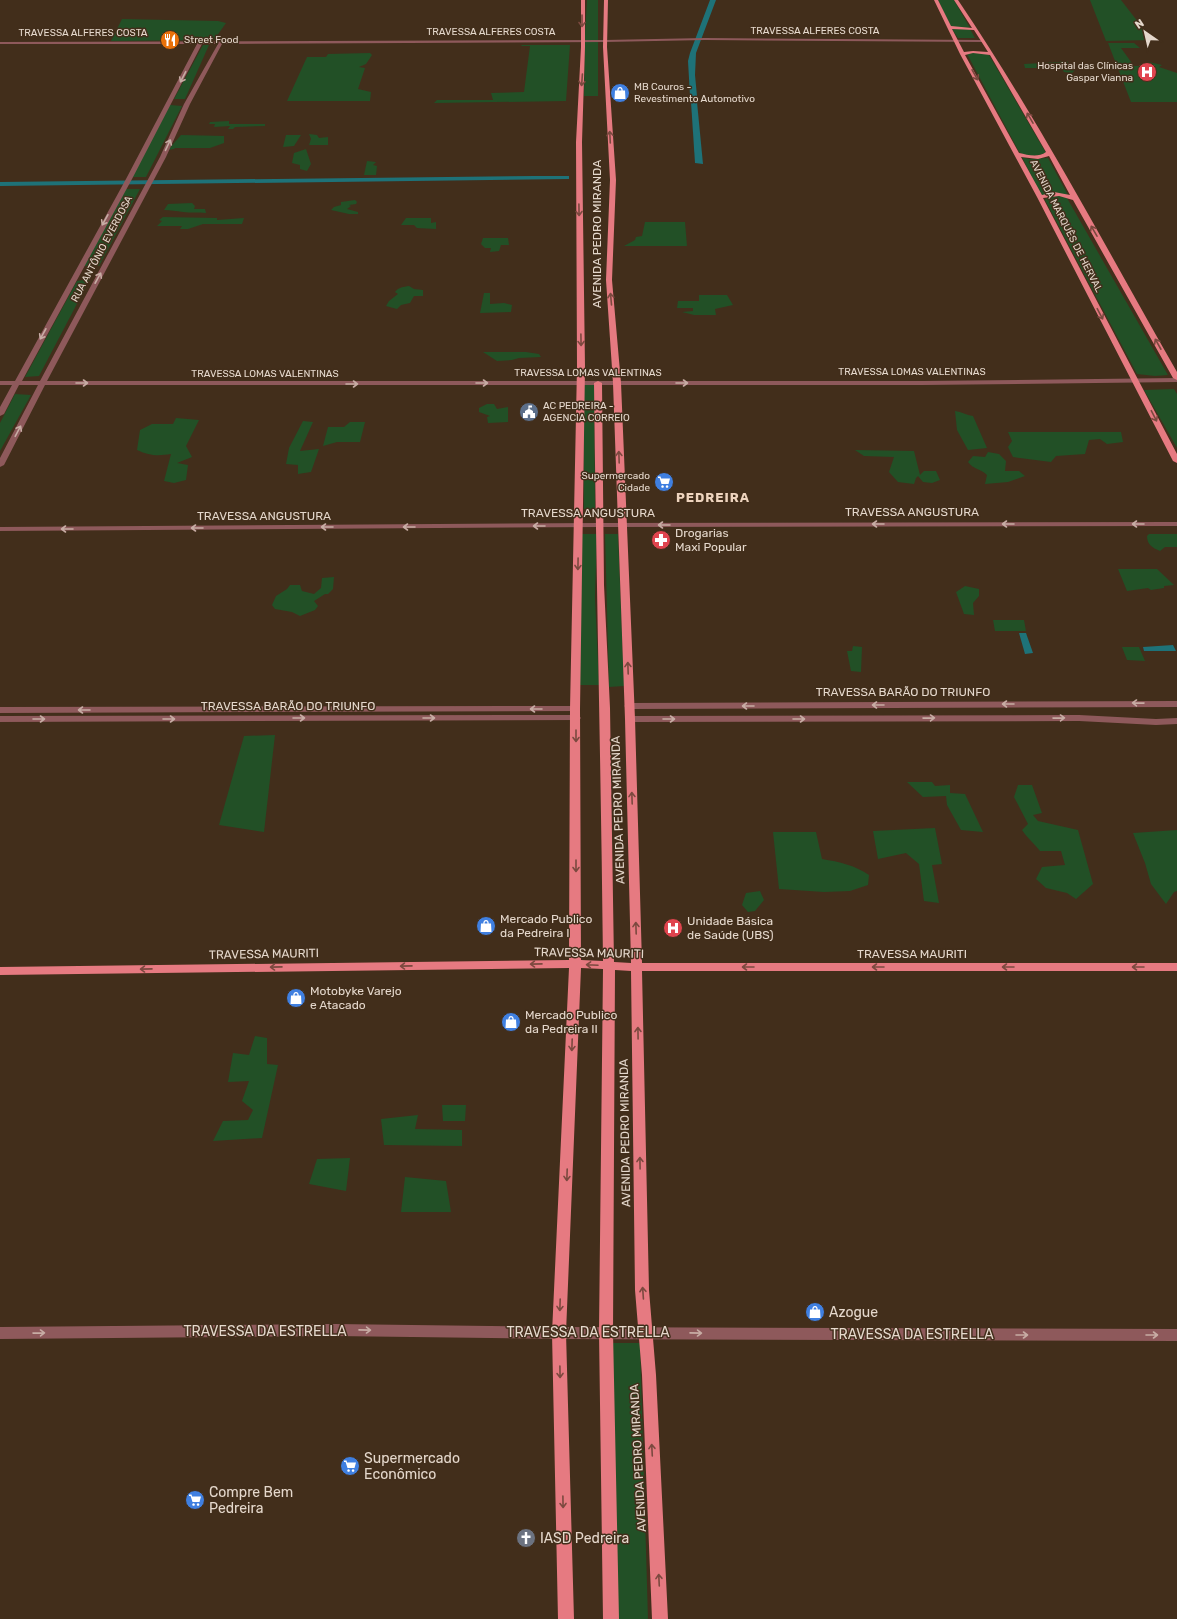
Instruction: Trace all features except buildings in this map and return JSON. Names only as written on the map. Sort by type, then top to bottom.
[{"type":"main road","name":"AVENIDA PEDRO MIRANDA","points":[[566,1619],[559,1333],[575,991],[575,713],[581,383],[579,142],[583,0]]},
{"type":"main road","name":"AVENIDA PEDRO MIRANDA","points":[[606,0],[605,41],[613,180],[609,280],[617,383],[630,706],[637,967],[642,1290],[646,1332],[660,1619]]},
{"type":"main road","name":"AVENIDA MARQUÊS DE HERVAL","points":[[936,0],[962,54],[1017,154],[1175,453],[1177,461]]},
{"type":"main road","name":"AVENIDA MARQUÊS DE HERVAL","points":[[956,0],[992,54],[1077,200],[1177,379]]},
{"type":"main road","points":[[949,27],[974,29]]},
{"type":"main road","points":[[962,54],[974,52],[992,54]]},
{"type":"main road","points":[[1017,154],[1037,157],[1044,156],[1049,153]]},
{"type":"main road","points":[[1040,198],[1057,194],[1070,196],[1077,200]]},
{"type":"main road","name":"AVENIDA PEDRO MIRANDA","points":[[598,383],[600,585],[605,708],[609,966],[606,1332],[611,1619]]},
{"type":"main road","name":"TRAVESSA MAURITI","points":[[0,971],[574,964],[637,967],[1177,967]]},
{"type":"street","name":"TRAVESSA ALFERES COSTA","points":[[0,42],[605,41],[705,39],[982,41]]},
{"type":"street","name":"RUA ANTÔNIO EVERDOSA","points":[[0,414],[129,179],[200,42]]},
{"type":"street","name":"RUA ANTÔNIO EVERDOSA","points":[[0,465],[78,314],[151,180],[187,104],[221,42]]},
{"type":"street","name":"TRAVESSA LOMAS VALENTINAS","points":[[0,383],[617,383],[1136,381],[1177,379]]},
{"type":"street","name":"TRAVESSA ANGUSTURA","points":[[0,529],[578,525],[1177,524]]},
{"type":"street","name":"TRAVESSA BARÃO DO TRIUNFO","points":[[630,706],[1177,704]]},
{"type":"street","name":"TRAVESSA BARÃO DO TRIUNFO","points":[[0,710],[102,710],[238,714],[575,713]]},
{"type":"street","points":[[98,719],[102,710]]},
{"type":"street","name":"TRAVESSA BARÃO DO TRIUNFO","points":[[0,719],[98,719],[238,714]]},
{"type":"street","points":[[630,719],[1079,718],[1156,722],[1177,721]]},
{"type":"street","name":"TRAVESSA DA ESTRELLA","points":[[0,1333],[326,1330],[559,1333],[646,1332],[1177,1336]]},
{"type":"green space","points":[[587,0],[598,0],[598,96],[584,96]]},
{"type":"green space","points":[[938,0],[954,0],[970,28],[951,27]]},
{"type":"green space","points":[[1090,0],[1121,0],[1152,40],[1106,41]]},
{"type":"green space","points":[[122,19],[218,21],[226,23],[214,40],[111,41]]},
{"type":"green space","points":[[952,29],[970,29],[975,38],[958,38]]},
{"type":"green space","name":"Hospital das Clínicas Gaspar Vianna","points":[[1108,43],[1134,43],[1140,48],[1121,48],[1134,66],[1147,66],[1149,62],[1162,65],[1159,67],[1177,73],[1177,102],[1131,102]]},
{"type":"green space","points":[[203,45],[209,45],[185,99],[174,99]]},
{"type":"green space","points":[[570,45],[566,101],[434,103],[437,100],[493,100],[491,93],[524,92],[530,46],[521,46]]},
{"type":"green space","points":[[370,53],[372,55],[366,64],[359,67],[365,68],[358,89],[371,92],[370,101],[287,101],[307,57],[326,57],[328,54]]},
{"type":"green space","points":[[984,53],[989,55],[1046,153],[1032,156],[1019,152],[967,54]]},
{"type":"green space","points":[[1067,61],[1071,68],[1075,70],[1072,73],[1064,72],[1061,68],[1025,68],[1024,64],[1060,62]]},
{"type":"green space","points":[[170,105],[182,106],[146,177],[132,177]]},
{"type":"green space","points":[[229,121],[229,124],[265,124],[265,126],[235,127],[233,129],[228,129],[230,126],[214,127],[215,124],[209,124],[210,122]]},
{"type":"green space","points":[[309,134],[317,135],[319,138],[328,137],[328,145],[309,145],[311,139]]},
{"type":"green space","points":[[181,135],[224,136],[224,143],[210,148],[175,148],[168,150]]},
{"type":"green space","points":[[286,135],[301,135],[294,146],[283,147]]},
{"type":"green space","points":[[306,149],[311,164],[307,171],[300,169],[300,165],[292,163],[294,153]]},
{"type":"green space","points":[[1022,157],[1029,159],[1048,158],[1068,195],[1041,196]]},
{"type":"green space","points":[[367,161],[376,162],[373,165],[377,166],[376,175],[364,175]]},
{"type":"green space","points":[[125,189],[140,189],[99,266],[84,266]]},
{"type":"green space","points":[[1058,196],[1067,198],[1168,375],[1155,376],[1137,374],[1045,200],[1048,197]]},
{"type":"green space","points":[[355,200],[357,202],[356,204],[349,205],[351,206],[347,209],[358,212],[358,214],[349,214],[331,210],[334,207],[341,205],[341,202]]},
{"type":"green space","points":[[192,203],[195,206],[194,209],[205,209],[206,213],[164,210],[168,204]]},
{"type":"green space","points":[[163,217],[217,218],[217,220],[244,218],[242,224],[203,224],[188,229],[180,229],[182,226],[157,226],[162,221],[159,220]]},
{"type":"green space","points":[[406,218],[431,218],[431,223],[436,222],[436,229],[417,228],[414,225],[401,225]]},
{"type":"green space","points":[[645,222],[685,222],[687,246],[624,246],[635,240],[636,237],[642,236]]},
{"type":"green space","points":[[483,238],[508,238],[509,245],[501,245],[499,251],[490,252],[491,248],[485,248],[481,244]]},
{"type":"green space","points":[[90,279],[39,376],[25,377],[77,281]]},
{"type":"green space","points":[[409,286],[414,289],[423,290],[423,296],[414,296],[410,303],[401,305],[397,309],[386,306],[389,301],[398,294],[395,292],[397,290]]},
{"type":"green space","points":[[484,293],[490,293],[490,304],[504,303],[512,305],[511,312],[480,313]]},
{"type":"green space","points":[[699,295],[727,295],[733,305],[715,309],[716,315],[694,315],[682,312],[693,311],[693,308],[677,308],[678,301],[699,301]]},
{"type":"green space","points":[[483,352],[526,352],[539,354],[541,357],[497,361]]},
{"type":"green space","points":[[583,385],[594,385],[595,509],[584,509]]},
{"type":"green space","points":[[1174,389],[1177,394],[1177,448],[1144,390]]},
{"type":"green space","points":[[15,394],[31,395],[0,451],[0,423]]},
{"type":"green space","points":[[487,404],[494,404],[497,409],[508,407],[508,422],[488,423],[487,417],[490,416],[479,412],[479,408]]},
{"type":"green space","points":[[955,411],[973,416],[987,448],[968,450],[957,430]]},
{"type":"green space","points":[[176,418],[199,420],[186,446],[192,457],[177,463],[188,465],[186,480],[174,483],[164,481],[171,454],[154,455],[137,450],[140,430],[152,424],[173,424]]},
{"type":"green space","points":[[303,421],[313,422],[300,451],[319,449],[311,472],[298,474],[298,465],[286,464],[289,448]]},
{"type":"green space","points":[[350,422],[365,422],[360,442],[337,442],[323,446],[328,427],[344,427]]},
{"type":"green space","points":[[1008,432],[1121,432],[1123,442],[1107,444],[1100,439],[1089,440],[1085,454],[1056,456],[1051,462],[1013,457],[1008,447],[1012,441]]},
{"type":"green space","points":[[855,450],[914,451],[920,475],[924,471],[936,471],[940,480],[932,483],[923,482],[918,476],[914,484],[898,482],[889,472],[894,457],[864,456]]},
{"type":"green space","points":[[988,452],[999,454],[1006,461],[1005,471],[1019,471],[1025,476],[1008,482],[985,484],[987,475],[968,462],[973,456],[985,457]]},
{"type":"green space","points":[[581,534],[597,534],[595,597],[599,685],[580,685]]},
{"type":"green space","points":[[605,534],[618,534],[624,686],[609,687]]},
{"type":"green space","points":[[1149,534],[1177,534],[1177,547],[1165,547],[1160,551],[1157,550],[1148,542],[1147,536]]},
{"type":"green space","points":[[1118,569],[1157,569],[1174,585],[1151,590],[1148,588],[1127,591]]},
{"type":"green space","points":[[334,577],[333,589],[328,594],[325,594],[314,601],[318,606],[315,610],[300,616],[292,612],[275,609],[272,605],[276,596],[287,589],[290,585],[300,585],[302,591],[314,594],[321,588],[322,578]]},
{"type":"green space","points":[[965,586],[979,589],[979,596],[973,603],[974,615],[964,614],[956,592]]},
{"type":"green space","points":[[993,620],[1024,620],[1026,631],[995,631]]},
{"type":"green space","points":[[853,646],[862,647],[861,672],[851,671],[847,651],[852,651]]},
{"type":"green space","points":[[1122,647],[1139,647],[1145,661],[1127,660]]},
{"type":"green space","points":[[275,735],[264,832],[219,825],[244,736]]},
{"type":"green space","points":[[907,782],[932,782],[935,786],[950,785],[950,793],[965,794],[983,832],[961,830],[947,805],[946,796],[923,797]]},
{"type":"green space","points":[[1018,785],[1032,785],[1042,813],[1033,815],[1038,821],[1078,830],[1093,884],[1076,899],[1067,893],[1046,888],[1036,879],[1042,867],[1065,865],[1061,851],[1040,851],[1022,830],[1028,824],[1014,797]]},
{"type":"green space","points":[[935,828],[942,864],[932,865],[939,903],[924,901],[919,864],[906,853],[878,859],[873,831]]},
{"type":"green space","points":[[1177,830],[1177,891],[1174,892],[1166,904],[1151,884],[1145,863],[1133,833]]},
{"type":"green space","points":[[773,832],[816,832],[822,859],[847,864],[869,875],[868,885],[850,891],[824,892],[779,889]]},
{"type":"green space","points":[[760,891],[764,900],[755,911],[748,912],[742,905],[746,893]]},
{"type":"green space","points":[[255,1036],[267,1038],[267,1064],[278,1065],[262,1138],[213,1141],[223,1121],[248,1120],[253,1110],[242,1101],[249,1081],[228,1082],[233,1053],[249,1055]]},
{"type":"green space","points":[[442,1105],[466,1105],[465,1121],[443,1121]]},
{"type":"green space","points":[[418,1115],[415,1129],[462,1130],[462,1146],[384,1145],[381,1119]]},
{"type":"green space","points":[[350,1158],[346,1191],[309,1184],[317,1159]]},
{"type":"green space","points":[[405,1177],[446,1181],[451,1212],[401,1212]]},
{"type":"green space","points":[[612,1343],[640,1343],[648,1619],[618,1619]]},
{"type":"water","points":[[710,0],[716,0],[696,53],[695,75],[697,96],[690,96],[688,61]]},
{"type":"water","points":[[691,102],[697,102],[703,164],[695,163]]},
{"type":"water","points":[[569,176],[569,179],[0,186],[0,182]]},
{"type":"water","points":[[1019,633],[1026,633],[1033,653],[1025,654]]},
{"type":"water","points":[[1173,645],[1176,651],[1144,651],[1143,647]]},
{"type":"place","name":"Street Food","points":[[170,40]]},
{"type":"place","name":"Hospital das Clínicas Gaspar Vianna","points":[[1147,72]]},
{"type":"place","name":"MB Couros - Revestimento Automotivo","points":[[620,93]]},
{"type":"place","name":"AC PEDREIRA - AGENCIA CORREIO","points":[[529,412]]},
{"type":"place","name":"Supermercado Cidade","points":[[664,482]]},
{"type":"place","name":"Drogarias Maxi Popular","points":[[661,540]]},
{"type":"place","name":"Mercado Publico da Pedreira I","points":[[486,926]]},
{"type":"place","name":"Unidade Básica de Saúde (UBS)","points":[[673,928]]},
{"type":"place","name":"Motobyke Varejo e Atacado","points":[[296,998]]},
{"type":"place","name":"Mercado Publico da Pedreira II","points":[[511,1022]]},
{"type":"place","name":"Azogue","points":[[815,1312]]},
{"type":"place","name":"Supermercado Econômico","points":[[350,1466]]},
{"type":"place","name":"Compre Bem Pedreira","points":[[195,1500]]},
{"type":"place","name":"IASD Pedreira","points":[[526,1538]]},
{"type":"district","name":"PEDREIRA","points":[[713,497]]}]
